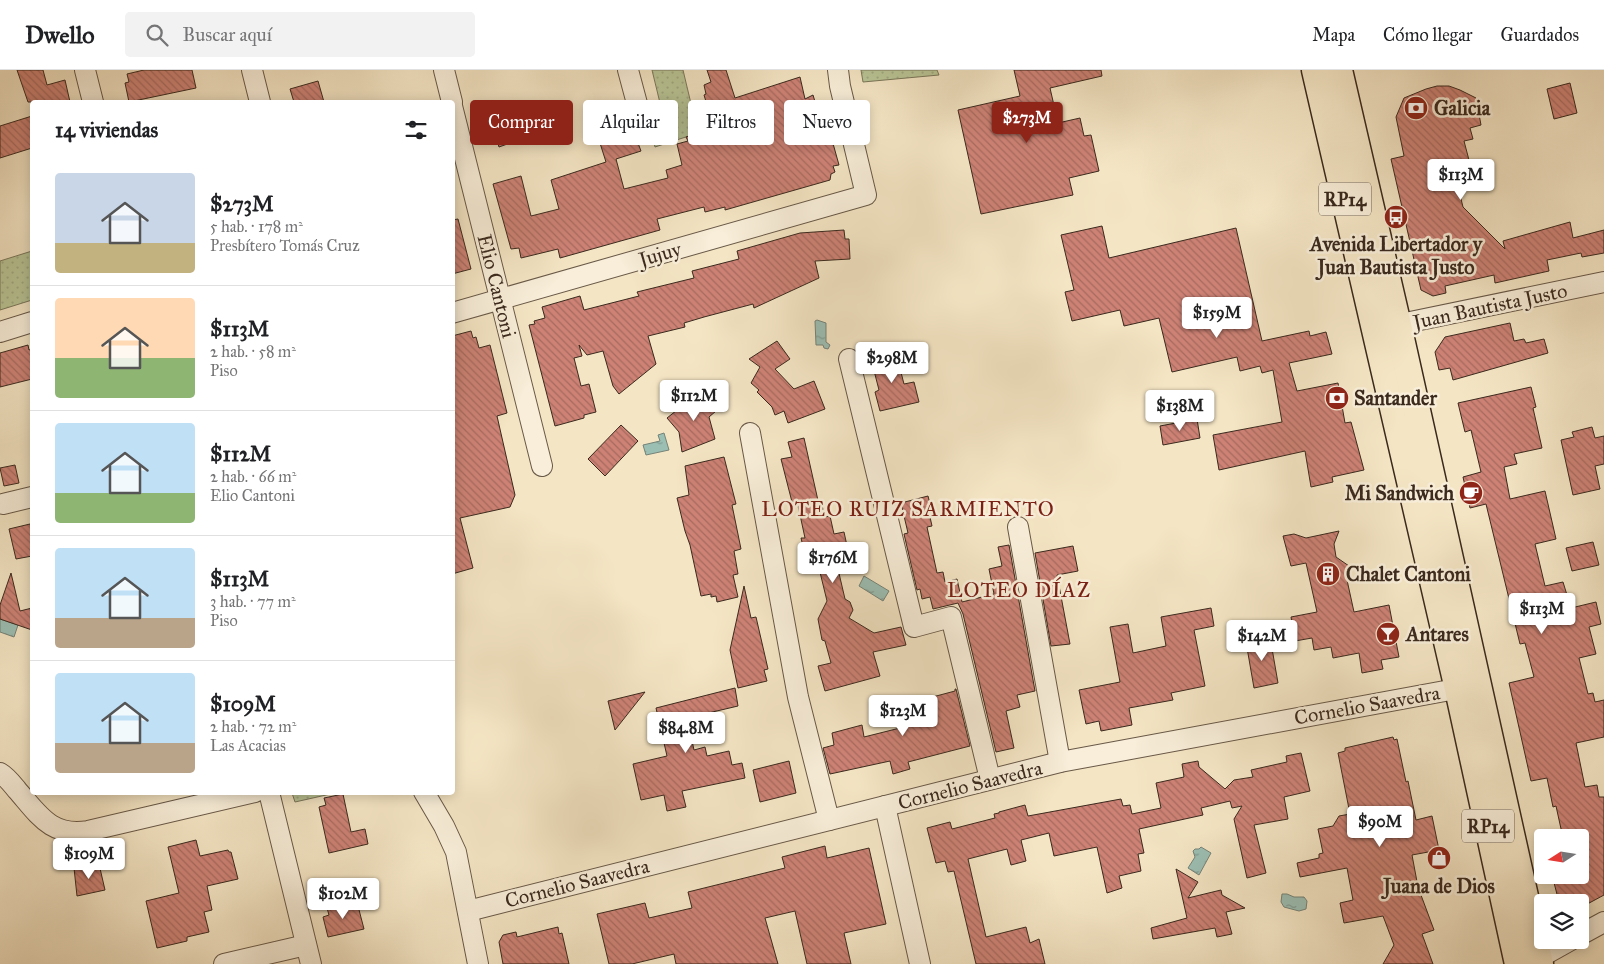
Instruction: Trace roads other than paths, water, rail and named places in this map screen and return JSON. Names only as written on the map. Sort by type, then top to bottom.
[{"type":"main road","name":"RP14","points":[[1315,70],[1387,327]]},
{"type":"main road","name":"RP14","points":[[1339,70],[1387,327],[1531,962]]},
{"type":"street","points":[[85,70],[92,100]]},
{"type":"street","points":[[252,70],[260,100]]},
{"type":"street","name":"Elio Cantoni","points":[[444,70],[451,100]]},
{"type":"street","points":[[628,70],[635,100]]},
{"type":"street","name":"Jujuy","points":[[455,312],[866,195],[840,86],[838,70]]},
{"type":"street","name":"Elio Cantoni","points":[[455,116],[542,466]]},
{"type":"street","name":"Juan Bautista Justo","points":[[1387,327],[1604,282]]},
{"type":"street","points":[[0,332],[30,323]]},
{"type":"street","points":[[849,359],[914,627],[951,618],[990,780]]},
{"type":"street","points":[[750,433],[798,697],[829,820]]},
{"type":"street","points":[[3,504],[30,497]]},
{"type":"street","points":[[1018,527],[1060,762]]},
{"type":"street","name":"Cornelio Saavedra","points":[[468,911],[1060,762],[1468,687]]},
{"type":"street","points":[[0,773],[12,783],[43,818],[55,828],[66,832],[88,831],[242,795]]},
{"type":"street","points":[[224,964],[308,955],[270,795]]},
{"type":"street","points":[[426,795],[444,826],[456,852],[478,964]]},
{"type":"street","points":[[886,806],[920,964]]},
{"type":"street","points":[[1589,930],[1604,922]]},
{"type":"street","points":[[1531,962],[1555,949]]},
{"type":"water","points":[[815,321],[826,323],[826,342],[830,345],[828,349],[824,348],[823,345],[816,345]]},
{"type":"water","points":[[664,433],[669,450],[646,455],[643,445],[660,441],[658,435]]},
{"type":"water","points":[[864,576],[889,591],[883,601],[859,586]]},
{"type":"water","points":[[0,619],[18,625],[14,637],[0,632]]},
{"type":"water","points":[[1201,847],[1211,853],[1199,875],[1188,868],[1195,857],[1193,851]]},
{"type":"water","points":[[1282,894],[1304,897],[1307,901],[1306,909],[1299,911],[1284,907],[1281,902]]},
{"type":"place","name":"Galicia","points":[[1416,108]]},
{"type":"place","name":"Avenida Libertador y Juan Bautista Justo","points":[[1396,217]]},
{"type":"place","name":"Santander","points":[[1337,398]]},
{"type":"place","name":"Mi Sandwich","points":[[1471,493]]},
{"type":"place","name":"Chalet Cantoni","points":[[1328,574]]},
{"type":"place","name":"Antares","points":[[1388,634]]},
{"type":"place","name":"Juana de Dios","points":[[1439,858]]},
{"type":"district","name":"LOTEO RUIZ SARMIENTO","points":[[908,509]]},
{"type":"district","name":"LOTEO DÍAZ","points":[[1019,590]]}]
